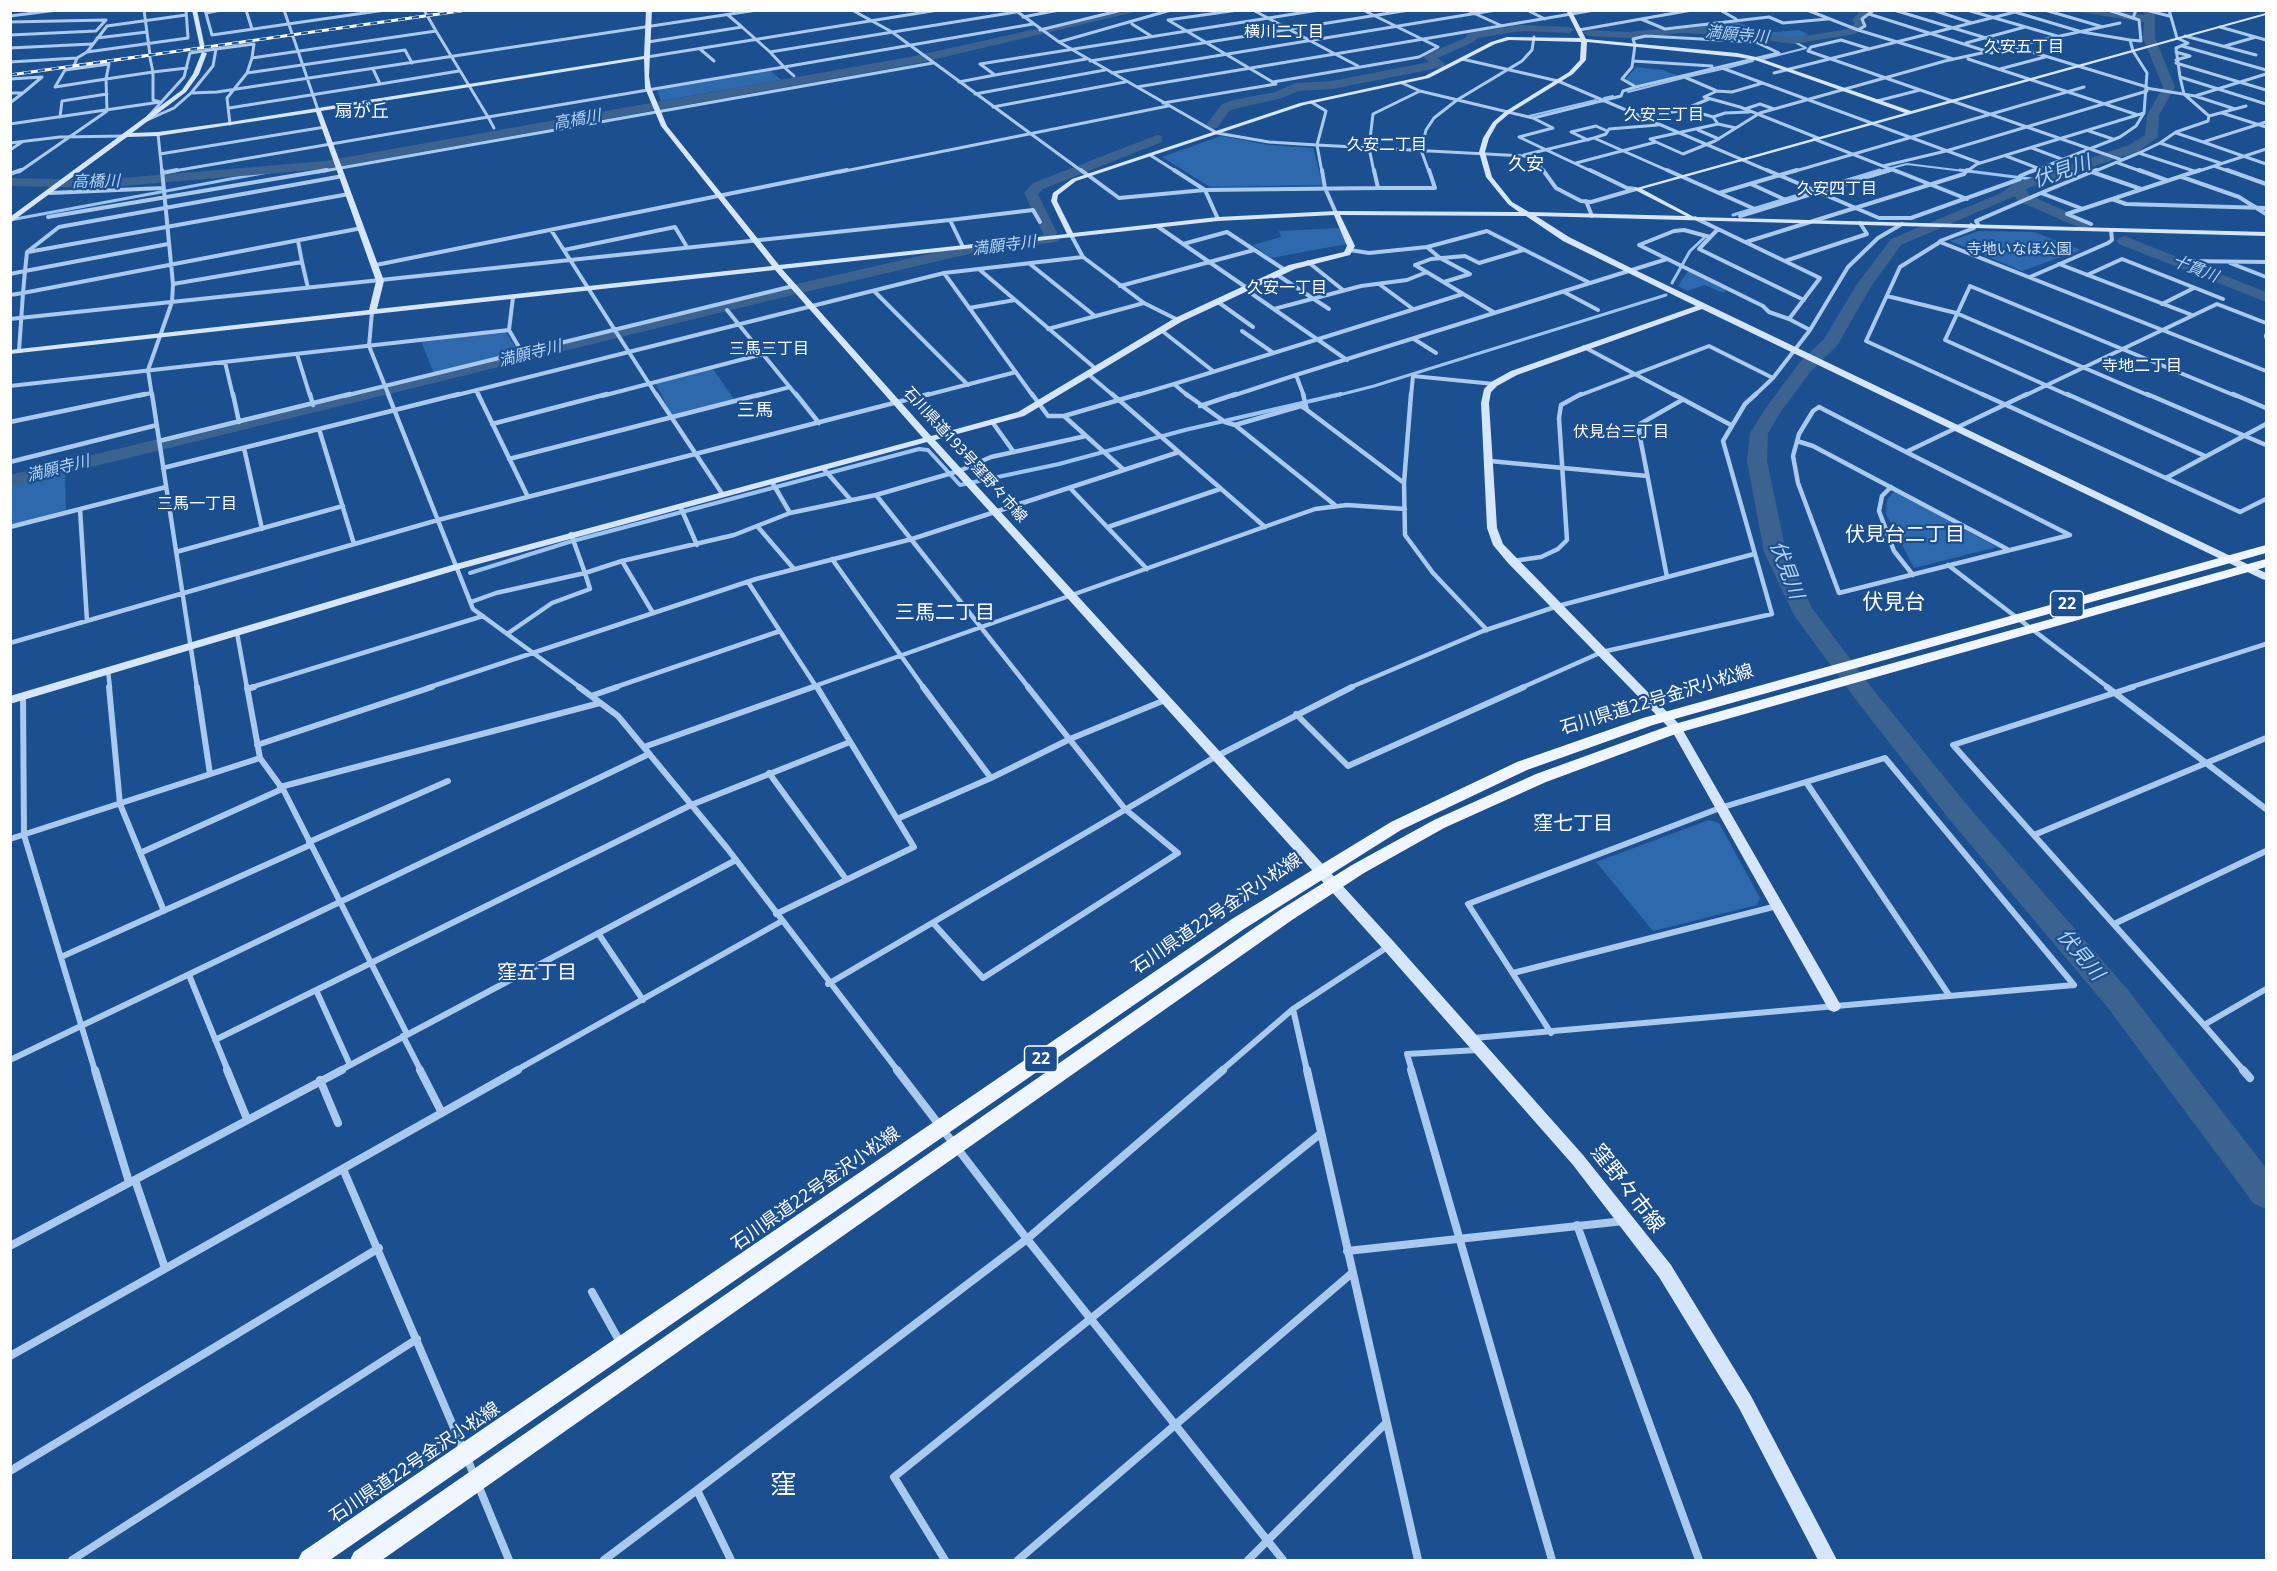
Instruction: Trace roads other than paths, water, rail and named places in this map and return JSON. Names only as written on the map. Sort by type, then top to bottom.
[{"type":"main road","name":"石川県道22号金沢小松線","points":[[1834,676],[1868,659],[2266,549]]},
{"type":"main road","name":"石川県道22号金沢小松線","points":[[310,1560],[1238,924],[1320,871],[1396,826],[1522,766],[1834,676],[1879,672],[2266,563]]},
{"type":"main road","name":"石川県道22号金沢小松線","points":[[362,1560],[1334,884],[1439,824],[1495,797],[1670,722]]},
{"type":"street","points":[[10,16],[57,10]]},
{"type":"street","points":[[76,58],[74,66],[150,55],[144,10]]},
{"type":"street","points":[[15,217],[50,193],[183,91],[196,74],[204,50],[194,10]]},
{"type":"street","points":[[100,26],[186,13],[189,49],[215,45],[205,12],[221,10]]},
{"type":"street","points":[[246,10],[252,29]]},
{"type":"street","points":[[284,10],[380,280],[372,312],[369,346],[473,609],[618,716],[736,860],[828,984],[955,1147],[1283,1560]]},
{"type":"street","points":[[326,10],[330,18]]},
{"type":"street","points":[[212,34],[385,10]]},
{"type":"street","points":[[424,10],[494,128]]},
{"type":"street","name":"石川県道193号窪野々市線","points":[[649,10],[645,65],[649,90],[664,126],[719,197],[776,267],[931,440],[952,473],[970,483],[998,512],[1215,757],[1334,884]]},
{"type":"street","points":[[191,93],[233,90],[757,10]]},
{"type":"street","points":[[852,10],[892,32],[1119,198],[1205,190],[1435,188],[1421,150],[1421,141],[1430,124],[1457,100],[1510,70],[1529,56],[1534,37]]},
{"type":"street","points":[[10,143],[69,136],[158,134],[230,124],[938,10]]},
{"type":"street","points":[[1023,17],[1059,10]]},
{"type":"street","points":[[1040,30],[1122,10]]},
{"type":"street","points":[[1160,16],[1158,14],[1172,10]]},
{"type":"street","points":[[1168,21],[1238,10]]},
{"type":"street","points":[[1253,10],[1359,67]]},
{"type":"street","points":[[995,75],[980,64],[1319,10]]},
{"type":"street","points":[[1059,42],[1160,16],[1273,82],[1419,57],[1438,47],[1363,10]]},
{"type":"street","points":[[959,82],[1409,10]]},
{"type":"street","points":[[1467,10],[1502,26]]},
{"type":"street","points":[[1112,73],[1496,10]]},
{"type":"street","points":[[1527,10],[1545,19]]},
{"type":"street","points":[[1137,87],[1545,19],[1569,12],[1595,10]]},
{"type":"street","points":[[1660,10],[1670,14]]},
{"type":"street","points":[[1579,30],[1692,10]]},
{"type":"street","points":[[1720,10],[1743,22],[1769,17],[1784,23],[1828,19]]},
{"type":"street","points":[[1808,10],[1855,29],[1954,59]]},
{"type":"street","points":[[1855,29],[1865,26],[1862,19],[1874,10]]},
{"type":"street","points":[[1894,10],[2147,89],[2195,96],[2235,109]]},
{"type":"street","points":[[1933,10],[1974,23]]},
{"type":"street","points":[[1967,10],[2061,37]]},
{"type":"street","points":[[2009,10],[2082,32],[2141,41],[2139,20],[2108,10]]},
{"type":"street","points":[[1774,73],[2023,10]]},
{"type":"street","points":[[2045,10],[2103,27]]},
{"type":"street","points":[[2133,18],[2136,10]]},
{"type":"street","points":[[2145,10],[2169,16]]},
{"type":"street","points":[[2169,10],[2177,38],[2188,43],[2176,48],[2176,62],[2184,94],[2209,116]]},
{"type":"street","points":[[770,52],[1016,11],[1054,39],[1163,104],[1217,133],[1269,142],[1524,156],[1537,162],[1562,192],[1586,201],[1742,160],[2266,14]]},
{"type":"street","points":[[1569,12],[1584,40],[1583,60],[1558,81],[1508,112],[1495,123],[1486,138],[1482,152],[1489,177],[1496,188],[1524,214],[1630,271],[2266,577]]},
{"type":"street","points":[[1869,14],[1993,53]]},
{"type":"street","points":[[728,15],[794,76]]},
{"type":"street","points":[[1641,19],[1665,28],[1737,19]]},
{"type":"street","points":[[10,22],[106,20],[96,31],[10,35]]},
{"type":"street","points":[[1736,128],[1718,124],[1650,139],[1683,154],[1719,139],[1758,115],[1774,109],[1954,59],[1993,53],[2120,23]]},
{"type":"street","points":[[162,174],[1033,24]]},
{"type":"street","points":[[1132,24],[1151,36]]},
{"type":"street","points":[[87,52],[107,26]]},
{"type":"street","points":[[648,42],[741,27]]},
{"type":"street","points":[[1964,44],[2025,27]]},
{"type":"street","points":[[2220,27],[2266,40]]},
{"type":"street","points":[[252,58],[435,31]]},
{"type":"street","points":[[96,38],[147,32]]},
{"type":"street","points":[[1533,118],[1621,96],[1623,91],[1636,87],[1779,53],[1777,50],[1756,42],[1652,35],[1633,39],[1635,45],[1632,67],[1622,79],[1636,87]]},
{"type":"street","points":[[2185,36],[2256,55]]},
{"type":"street","points":[[398,37],[412,63]]},
{"type":"street","points":[[2223,46],[2256,37]]},
{"type":"street","points":[[10,62],[76,58],[87,52],[188,38]]},
{"type":"street","points":[[1178,320],[1144,303],[1083,257],[1054,201],[1055,194],[1062,187],[1086,173],[1150,155],[1311,102],[1427,77],[1493,43],[1509,38],[1584,40],[1718,52],[1756,59],[1909,112]]},
{"type":"street","points":[[1871,50],[1841,40],[1811,47],[1808,51],[2092,150],[2167,181]]},
{"type":"street","points":[[1462,59],[1558,81],[1879,218],[1911,218],[2002,186],[2092,150],[2136,126],[2144,113],[2147,73],[2133,51],[2130,40]]},
{"type":"street","points":[[10,48],[92,44]]},
{"type":"street","points":[[144,122],[160,102],[180,83],[187,68],[190,53],[254,44],[247,73],[228,98],[230,124]]},
{"type":"street","points":[[2181,46],[2266,72]]},
{"type":"street","points":[[144,122],[174,108],[191,93],[213,66],[216,49]]},
{"type":"street","points":[[700,49],[714,61]]},
{"type":"street","points":[[247,73],[405,50]]},
{"type":"street","points":[[2176,52],[2190,56],[2176,62]]},
{"type":"street","points":[[1999,69],[2046,57]]},
{"type":"street","points":[[150,58],[153,72],[153,100],[160,102]]},
{"type":"street","points":[[1966,58],[2138,115]]},
{"type":"street","points":[[1633,61],[1720,67],[1980,164]]},
{"type":"street","points":[[2176,62],[2266,90]]},
{"type":"street","points":[[933,63],[341,170],[165,208],[59,227],[27,252],[22,293],[22,317],[15,352],[1218,219],[1336,213],[1524,214],[2266,234]]},
{"type":"street","points":[[107,111],[106,79],[109,64],[65,70],[54,87],[85,82],[106,79],[153,72],[187,68]]},
{"type":"street","points":[[373,69],[380,84]]},
{"type":"street","points":[[975,94],[1106,69]]},
{"type":"street","points":[[229,108],[459,71]]},
{"type":"street","points":[[2195,96],[2266,72]]},
{"type":"street","points":[[1682,76],[1717,91],[1732,92],[1763,83]]},
{"type":"street","points":[[10,79],[42,77],[10,103]]},
{"type":"street","points":[[2180,77],[2266,104]]},
{"type":"street","points":[[993,107],[1126,81]]},
{"type":"street","points":[[1163,104],[1276,84],[1273,82]]},
{"type":"street","points":[[1402,83],[1420,92],[1533,118],[1553,128],[1519,137],[1627,188],[1636,189],[1820,278],[1789,319]]},
{"type":"street","points":[[1719,193],[2084,87]]},
{"type":"street","points":[[1740,216],[1785,199],[2147,89]]},
{"type":"street","points":[[1877,101],[1920,90]]},
{"type":"street","points":[[1717,91],[1704,97],[1752,112],[1966,199]]},
{"type":"street","points":[[1378,188],[1369,148],[1374,114],[1420,92]]},
{"type":"street","points":[[10,93],[23,93]]},
{"type":"street","points":[[60,117],[62,101],[107,94]]},
{"type":"street","points":[[1639,117],[1686,109],[1710,98]]},
{"type":"street","points":[[10,124],[160,102]]},
{"type":"street","points":[[1311,102],[1326,111],[1317,145],[1325,188],[1351,246],[1350,250]]},
{"type":"street","points":[[1744,109],[1760,104],[1774,109]]},
{"type":"street","points":[[376,266],[1168,106]]},
{"type":"street","points":[[2209,116],[2246,106]]},
{"type":"street","points":[[1686,109],[1713,117],[1725,113],[1752,112]]},
{"type":"street","points":[[10,174],[16,174],[107,111]]},
{"type":"street","points":[[1746,242],[1929,184],[1980,164],[2144,113]]},
{"type":"street","points":[[2222,113],[2266,127]]},
{"type":"street","points":[[2209,116],[2208,121],[2176,133],[2139,153],[1976,221],[1974,228],[1940,242],[1900,267],[1866,341],[2241,512],[2266,499]]},
{"type":"street","points":[[1713,117],[1718,124]]},
{"type":"street","points":[[2201,143],[2266,122]]},
{"type":"street","points":[[1524,156],[1588,140],[1607,131],[1659,125]]},
{"type":"street","points":[[160,154],[325,126]]},
{"type":"street","points":[[1588,140],[1571,132],[1596,126],[1607,131]]},
{"type":"street","points":[[1697,130],[1719,139]]},
{"type":"street","points":[[2088,131],[2113,139]]},
{"type":"street","points":[[2176,133],[2266,164]]},
{"type":"street","points":[[158,134],[173,284],[172,302],[148,370],[210,774]]},
{"type":"street","points":[[1594,138],[1754,209]]},
{"type":"street","points":[[10,150],[24,140]]},
{"type":"street","points":[[1576,164],[1656,142]]},
{"type":"street","points":[[2160,143],[2220,163]]},
{"type":"street","points":[[2031,148],[2064,160]]},
{"type":"street","points":[[2091,224],[2067,214],[2266,149]]},
{"type":"street","points":[[2139,153],[2194,171]]},
{"type":"street","points":[[1150,155],[1205,190],[1218,219]]},
{"type":"street","points":[[2005,156],[2040,169]]},
{"type":"street","points":[[2213,165],[2266,184]]},
{"type":"street","points":[[48,217],[163,192],[341,170]]},
{"type":"street","points":[[2091,172],[2141,189]]},
{"type":"street","points":[[2182,176],[2239,197],[2266,214]]},
{"type":"street","points":[[1750,184],[1785,199]]},
{"type":"street","points":[[50,193],[163,192]]},
{"type":"street","points":[[2041,193],[2083,209]]},
{"type":"street","points":[[27,252],[349,194]]},
{"type":"street","points":[[2112,199],[2126,204],[2266,208]]},
{"type":"street","points":[[1586,201],[1592,216]]},
{"type":"street","points":[[10,319],[1033,210],[1040,222]]},
{"type":"street","points":[[950,220],[963,246]]},
{"type":"street","points":[[1860,224],[1867,234],[1878,238]]},
{"type":"street","points":[[1296,714],[1348,766],[1602,652],[1772,614],[1723,441],[1745,404],[1773,378],[1795,351],[1848,267],[1878,238],[1902,224]]},
{"type":"street","points":[[1157,226],[1347,360]]},
{"type":"street","points":[[564,250],[675,227],[687,247]]},
{"type":"street","points":[[10,295],[362,228]]},
{"type":"street","points":[[1718,229],[1699,249],[1804,300]]},
{"type":"street","points":[[551,230],[615,334],[723,495]]},
{"type":"street","points":[[1710,237],[1684,230],[1674,231],[1639,243],[1763,306],[1769,312],[1810,330]]},
{"type":"street","points":[[2030,277],[2108,243],[2112,240],[2111,230]]},
{"type":"street","points":[[10,700],[456,567],[682,510],[723,495],[775,486],[1021,414],[1178,320],[1280,272],[1308,262],[1341,255],[1350,250],[1369,253],[1426,247],[1486,231],[1590,283]]},
{"type":"street","points":[[1183,244],[1227,232],[1254,250],[1313,299],[1329,309]]},
{"type":"street","points":[[1785,261],[1867,234]]},
{"type":"street","points":[[298,241],[308,288]]},
{"type":"street","points":[[1940,242],[2266,371]]},
{"type":"street","points":[[10,274],[168,244]]},
{"type":"street","points":[[1426,247],[1440,258],[1470,274],[1444,282]]},
{"type":"street","points":[[1120,286],[1254,250]]},
{"type":"street","points":[[1495,313],[1415,265],[1440,258],[1465,256],[1479,263],[1523,250]]},
{"type":"street","points":[[163,468],[944,273],[1083,257]]},
{"type":"street","points":[[1200,406],[1667,259]]},
{"type":"street","points":[[2087,275],[2122,259],[2223,299]]},
{"type":"street","points":[[2186,261],[2266,262]]},
{"type":"street","points":[[2224,261],[2266,277]]},
{"type":"street","points":[[173,284],[302,262]]},
{"type":"street","points":[[1308,262],[1343,290]]},
{"type":"street","points":[[1030,264],[1095,316]]},
{"type":"street","points":[[2059,264],[2192,315]]},
{"type":"street","points":[[980,270],[1048,329],[1119,400],[1265,527]]},
{"type":"street","points":[[1274,309],[1343,290],[1407,280],[1427,272]]},
{"type":"street","points":[[944,273],[1048,416],[1064,416],[1174,384],[1463,294]]},
{"type":"street","points":[[1378,283],[1413,309]]},
{"type":"street","points":[[2205,456],[1945,340],[1970,285],[2266,408]]},
{"type":"street","points":[[159,443],[523,354],[615,334],[795,288]]},
{"type":"street","points":[[2162,304],[2194,288]]},
{"type":"street","points":[[873,291],[968,385]]},
{"type":"street","points":[[1564,292],[1598,310]]},
{"type":"street","points":[[1887,296],[1956,313],[2266,445]]},
{"type":"street","points":[[513,297],[509,330],[523,354]]},
{"type":"street","points":[[969,308],[1015,300]]},
{"type":"street","points":[[1218,302],[1253,327]]},
{"type":"street","points":[[1048,329],[1144,303]]},
{"type":"street","points":[[1906,452],[2217,304],[2266,322]]},
{"type":"street","points":[[1703,306],[1502,377],[1487,391],[1485,403],[1492,528],[1498,545],[1512,561],[1670,722],[1834,1006]]},
{"type":"street","points":[[727,309],[819,423]]},
{"type":"street","points":[[10,386],[509,330]]},
{"type":"street","points":[[1162,330],[1213,371]]},
{"type":"street","points":[[1242,331],[1272,352]]},
{"type":"street","points":[[1414,339],[1436,353]]},
{"type":"street","points":[[1512,561],[1542,557],[1558,549],[1567,540],[1559,418],[1562,405],[1587,391],[1709,346],[1773,378]]},
{"type":"street","points":[[1584,347],[1731,425]]},
{"type":"street","points":[[297,354],[313,405]]},
{"type":"street","points":[[492,424],[763,354]]},
{"type":"street","points":[[225,362],[239,422]]},
{"type":"street","points":[[10,643],[438,520],[1016,372]]},
{"type":"street","points":[[1296,375],[1307,402],[1307,411]]},
{"type":"street","points":[[1487,630],[1416,553],[1405,535],[1404,483],[1413,375],[1494,384]]},
{"type":"street","points":[[1174,384],[1200,406],[1232,424],[1336,505]]},
{"type":"street","points":[[509,459],[790,387]]},
{"type":"street","points":[[476,390],[528,497]]},
{"type":"street","points":[[10,422],[151,393]]},
{"type":"street","points":[[1667,577],[1639,432],[1640,424],[1682,400]]},
{"type":"street","points":[[1232,424],[1301,406],[1307,402]]},
{"type":"street","points":[[1301,406],[1404,483]]},
{"type":"street","points":[[1819,407],[2070,535],[1839,593],[1798,483],[1793,456],[1797,441],[1813,411],[1819,407]]},
{"type":"street","points":[[1064,416],[1124,470]]},
{"type":"street","points":[[993,423],[1013,451]]},
{"type":"street","points":[[2166,478],[2266,424]]},
{"type":"street","points":[[10,462],[157,425]]},
{"type":"street","points":[[319,429],[354,544]]},
{"type":"street","points":[[471,602],[496,593],[585,573],[622,561],[697,545],[758,527],[790,513],[876,495],[952,473],[1013,451],[1086,436]]},
{"type":"street","points":[[1797,441],[1813,446],[2007,549]]},
{"type":"street","points":[[244,448],[262,529]]},
{"type":"street","points":[[257,745],[748,582],[912,539],[1179,452]]},
{"type":"street","points":[[1490,461],[1647,476]]},
{"type":"street","points":[[826,472],[850,499]]},
{"type":"street","points":[[775,486],[790,513]]},
{"type":"street","points":[[10,527],[166,487]]},
{"type":"street","points":[[1891,487],[1882,496],[1879,511],[1894,551],[1913,575]]},
{"type":"street","points":[[1071,489],[1147,569]]},
{"type":"street","points":[[1108,527],[1221,489]]},
{"type":"street","points":[[876,495],[983,627],[1125,809],[1178,853],[983,978],[933,923]]},
{"type":"street","points":[[644,747],[1315,508],[1362,505],[1405,509]]},
{"type":"street","points":[[176,552],[343,506]]},
{"type":"street","points":[[80,509],[87,621]]},
{"type":"street","points":[[682,510],[697,545]]},
{"type":"street","points":[[758,527],[794,569]]},
{"type":"street","points":[[507,634],[552,603],[590,589],[573,539]]},
{"type":"street","points":[[828,984],[1215,757],[1360,683],[1487,630],[1558,606],[1754,554]]},
{"type":"street","points":[[832,559],[900,656],[991,778]]},
{"type":"street","points":[[622,561],[653,613]]},
{"type":"street","points":[[1948,565],[2029,630],[2266,808]]},
{"type":"street","points":[[748,582],[816,686],[914,847],[776,914]]},
{"type":"street","points":[[247,689],[483,616]]},
{"type":"street","points":[[591,696],[780,631]]},
{"type":"street","points":[[237,633],[260,758],[281,788],[310,843],[371,963],[442,1113]]},
{"type":"street","points":[[2250,1078],[1953,745],[2266,644]]},
{"type":"street","points":[[108,671],[120,804],[164,911]]},
{"type":"street","points":[[23,696],[24,835],[132,1181],[165,1268]]},
{"type":"street","points":[[897,819],[991,778],[1070,739],[1165,700]]},
{"type":"street","points":[[140,853],[281,788],[600,703]]},
{"type":"street","points":[[2034,835],[2266,739]]},
{"type":"street","points":[[215,1040],[691,805],[850,742]]},
{"type":"street","points":[[10,1060],[341,904],[650,754]]},
{"type":"street","points":[[10,839],[260,758]]},
{"type":"street","points":[[1551,1033],[1468,904],[1719,808],[1885,758],[2074,985],[1551,1033],[1407,1054],[1552,1560]]},
{"type":"street","points":[[770,773],[846,879]]},
{"type":"street","points":[[61,957],[448,781]]},
{"type":"street","points":[[1806,782],[1949,995]]},
{"type":"street","points":[[2114,924],[2266,851]]},
{"type":"street","points":[[10,1246],[736,860]]},
{"type":"street","name":"窪野々市線","points":[[1334,884],[1578,1160],[1665,1271],[1745,1402],[1828,1560]]},
{"type":"street","points":[[1513,973],[1777,906]]},
{"type":"street","points":[[10,1356],[782,921]]},
{"type":"street","points":[[598,933],[643,1000]]},
{"type":"street","points":[[604,1560],[1027,1239],[1293,1009],[1389,946]]},
{"type":"street","points":[[189,975],[247,1119]]},
{"type":"street","points":[[2204,1025],[2266,989]]},
{"type":"street","points":[[316,990],[350,1065]]},
{"type":"street","points":[[1293,1009],[1418,1560]]},
{"type":"street","points":[[320,1080],[338,1123]]},
{"type":"street","points":[[945,1560],[894,1477],[1320,1134]]},
{"type":"street","points":[[343,1168],[379,1248],[509,1560]]},
{"type":"street","points":[[1347,1251],[1624,1221]]},
{"type":"street","points":[[1577,1225],[1699,1560]]},
{"type":"street","points":[[10,1472],[379,1248]]},
{"type":"street","points":[[1018,1560],[1352,1273]]},
{"type":"street","points":[[592,1292],[622,1347]]},
{"type":"street","points":[[72,1560],[417,1339]]},
{"type":"street","points":[[1248,1560],[1386,1423]]},
{"type":"street","points":[[697,1490],[731,1560]]},
{"type":"waterway","name":"高橋川","points":[[10,182],[98,184],[325,165],[915,60],[1138,10]]},
{"type":"waterway","name":"満願寺川","points":[[1589,33],[1627,35],[1684,30],[1736,33],[1764,39],[1793,41],[1851,32],[1861,25],[1857,20],[1868,10]]},
{"type":"waterway","name":"満願寺川","points":[[2070,10],[2148,19]]},
{"type":"waterway","name":"伏見川","points":[[2018,187],[2134,148],[2151,137],[2153,115],[2169,87],[2149,38],[2150,10]]},
{"type":"waterway","name":"満願寺川","points":[[1212,125],[1226,107],[1278,95],[1296,87],[1332,85],[1439,64],[1429,57],[1470,40],[1472,35],[1522,28],[1569,30]]},
{"type":"waterway","points":[[1763,59],[1806,48],[1793,41]]},
{"type":"waterway","points":[[1727,68],[1753,61]]},
{"type":"waterway","points":[[1687,77],[1722,69]]},
{"type":"waterway","points":[[1628,92],[1683,78]]},
{"type":"waterway","points":[[1604,98],[1613,96]]},
{"type":"waterway","points":[[1529,116],[1596,100]]},
{"type":"waterway","name":"満願寺川","points":[[1050,233],[1031,193],[1038,186],[1157,139]]},
{"type":"waterway","points":[[1876,172],[1907,164],[1972,172]]},
{"type":"waterway","name":"高橋川","points":[[271,172],[287,169]]},
{"type":"waterway","points":[[10,220],[279,170]]},
{"type":"waterway","points":[[1733,215],[1880,170]]},
{"type":"waterway","points":[[1960,170],[2039,180]]},
{"type":"waterway","name":"十貫川","points":[[2018,187],[2023,198],[2083,224]]},
{"type":"waterway","name":"伏見川","points":[[2018,187],[2006,196],[1896,242],[1865,284],[1831,342],[1805,367],[1774,409],[1759,433],[1757,461],[1775,552],[1802,610],[1864,694],[1958,812],[2118,999],[2266,1193]]},
{"type":"waterway","points":[[1672,283],[1690,251],[1705,237]]},
{"type":"waterway","name":"満願寺川","points":[[10,481],[784,292],[933,260],[972,249],[1052,239]]},
{"type":"waterway","name":"十貫川","points":[[2124,241],[2266,297]]},
{"type":"waterway","points":[[1335,396],[1374,386],[1666,295]]},
{"type":"waterway","points":[[470,573],[569,542],[919,449],[928,450],[960,485],[1059,464],[1185,430],[1341,394]]},
{"type":"railway","points":[[10,75],[467,10]]},
{"type":"district","name":"横川二丁目","points":[[1284,32]]},
{"type":"district","name":"久安五丁目","points":[[2024,47]]},
{"type":"district","name":"扇が丘","points":[[362,112]]},
{"type":"district","name":"久安三丁目","points":[[1664,115]]},
{"type":"district","name":"久安二丁目","points":[[1387,145]]},
{"type":"district","name":"久安","points":[[1526,165]]},
{"type":"district","name":"久安四丁目","points":[[1837,189]]},
{"type":"district","name":"久安一丁目","points":[[1287,288]]},
{"type":"district","name":"三馬三丁目","points":[[769,349]]},
{"type":"district","name":"寺地二丁目","points":[[2142,366]]},
{"type":"district","name":"三馬","points":[[755,411]]},
{"type":"district","name":"伏見台三丁目","points":[[1621,432]]},
{"type":"district","name":"三馬一丁目","points":[[197,504]]},
{"type":"district","name":"伏見台二丁目","points":[[1905,535]]},
{"type":"district","name":"伏見台","points":[[1894,603]]},
{"type":"district","name":"三馬二丁目","points":[[945,613]]},
{"type":"district","name":"窪七丁目","points":[[1573,824]]},
{"type":"district","name":"窪五丁目","points":[[537,973]]},
{"type":"district","name":"窪","points":[[783,1486]]},
{"type":"park label","name":"寺地いなほ公園","points":[[2019,250]]}]
